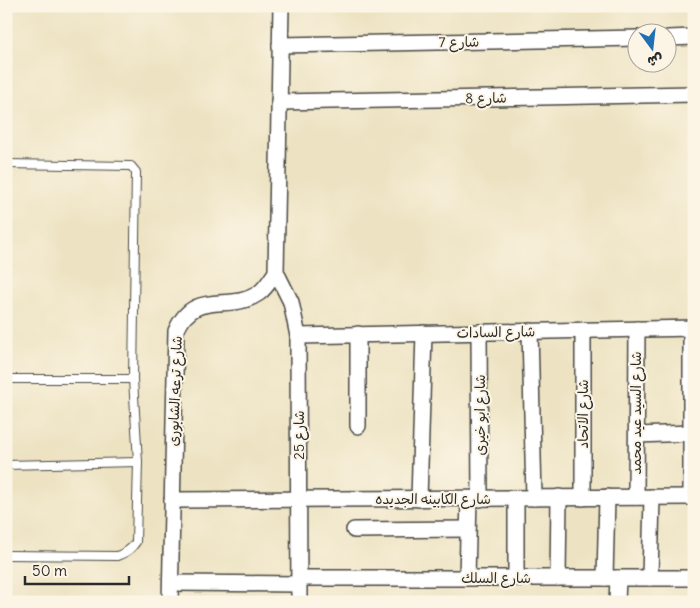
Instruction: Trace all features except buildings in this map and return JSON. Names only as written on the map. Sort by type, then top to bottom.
[{"type":"street","points":[[276,272],[281,6]]},
{"type":"street","points":[[678,38],[694,37]]},
{"type":"street","name":"شارع 7","points":[[280,45],[628,38]]},
{"type":"street","name":"شارع 8","points":[[279,102],[694,94]]},
{"type":"street","name":"شارع 25","points":[[276,272],[291,302],[298,336],[299,602]]},
{"type":"street","name":"شارع ترعه الشابورى","points":[[170,602],[176,331],[186,313],[197,306],[245,299],[258,293],[267,285],[276,272]]},
{"type":"street","points":[[692,328],[692,497]]},
{"type":"street","name":"شارع السادات","points":[[298,336],[692,328]]},
{"type":"street","name":"شارع السيد عيد محمد","points":[[636,497],[637,329]]},
{"type":"street","name":"شارع الاتحاد","points":[[583,330],[583,498]]},
{"type":"street","points":[[530,331],[534,498]]},
{"type":"street","name":"شارع ابو خيرى","points":[[467,578],[468,529],[475,499],[479,332]]},
{"type":"street","points":[[419,499],[424,333]]},
{"type":"street","points":[[358,334],[358,426]]},
{"type":"street","points":[[636,434],[691,433]]},
{"type":"street","points":[[607,497],[612,578],[617,602]]},
{"type":"street","points":[[650,578],[652,497]]},
{"type":"street","name":"شارع الكابينه الجديده","points":[[172,500],[692,497]]},
{"type":"street","points":[[558,498],[558,578]]},
{"type":"street","points":[[516,499],[516,578]]},
{"type":"street","points":[[354,530],[468,529]]},
{"type":"street","name":"شارع السلك","points":[[171,583],[467,578],[694,578]]},
{"type":"lane","points":[[6,164],[131,166],[136,172],[133,379],[138,462],[136,542],[125,553],[117,556],[6,555]]},
{"type":"lane","points":[[6,379],[133,379]]},
{"type":"lane","points":[[6,465],[138,462]]}]
